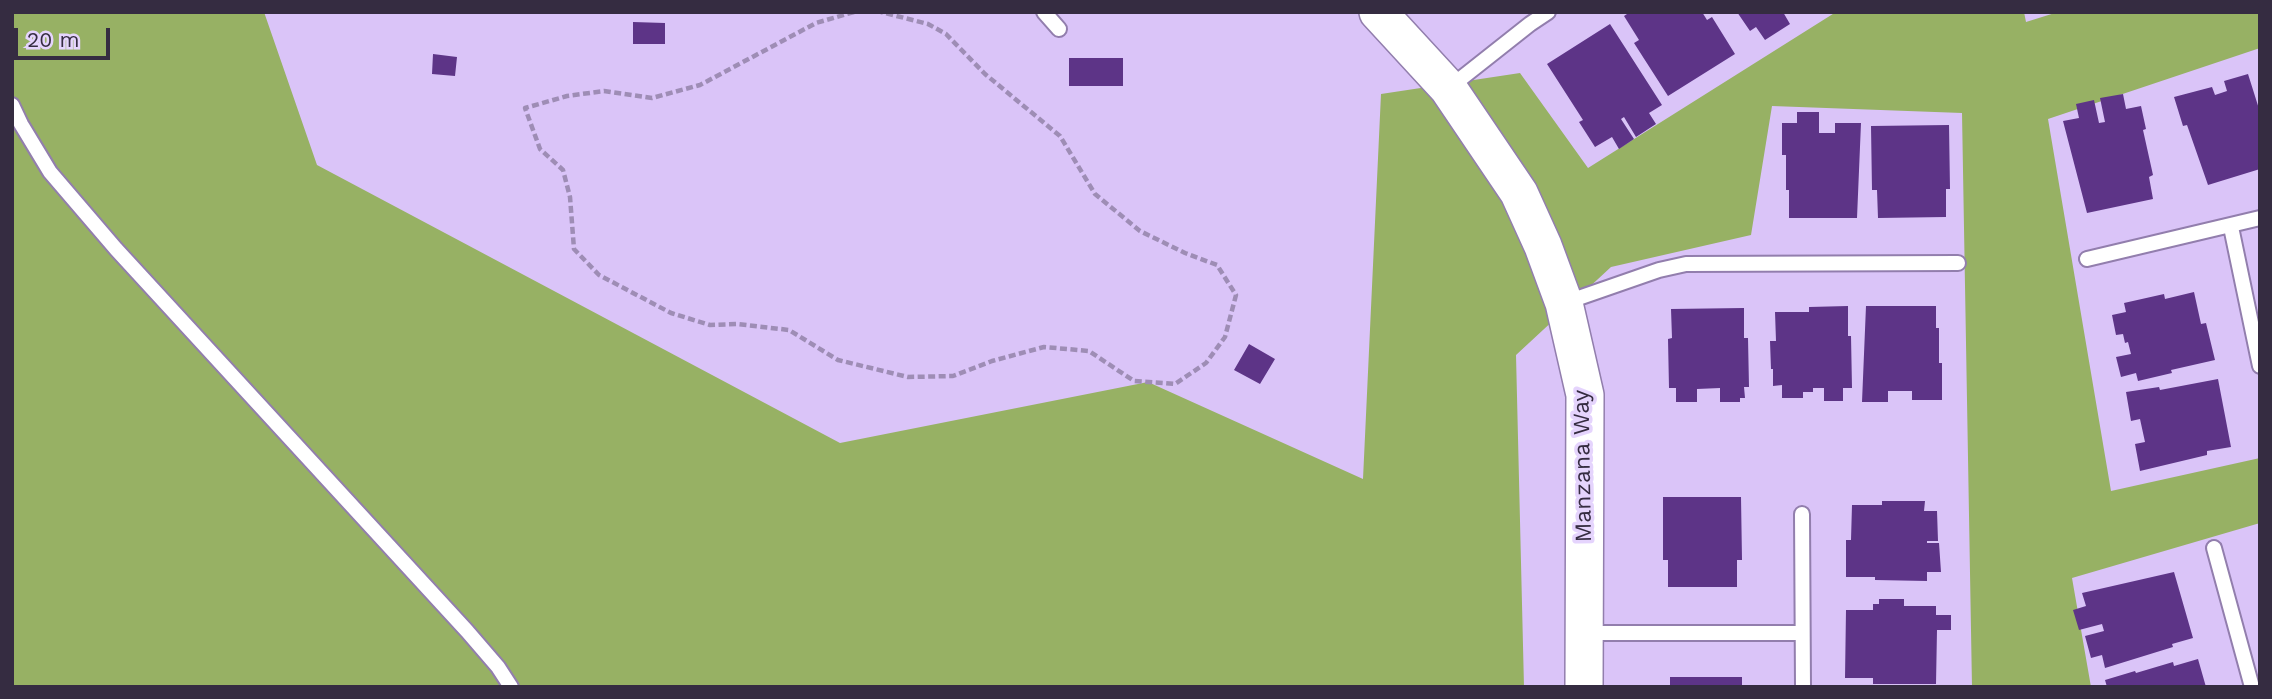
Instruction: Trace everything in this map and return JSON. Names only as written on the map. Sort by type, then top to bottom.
[{"type":"street","name":"Manzana Way","points":[[1378,12],[1448,88],[1519,193],[1543,246],[1564,303],[1585,396],[1584,687]]},
{"type":"lane","points":[[1044,12],[1059,29]]},
{"type":"lane","points":[[1448,88],[1548,12]]},
{"type":"lane","points":[[12,105],[59,182],[171,310],[467,631],[498,667],[511,687]]},
{"type":"lane","points":[[2087,259],[2260,218]]},
{"type":"lane","points":[[2231,226],[2260,366]]},
{"type":"lane","points":[[1564,303],[1660,270],[1686,264],[1958,263]]},
{"type":"lane","points":[[1802,514],[1802,687]]},
{"type":"lane","points":[[2214,548],[2252,687]]},
{"type":"lane","points":[[1584,633],[1802,633]]},
{"type":"path","points":[[854,12],[816,23],[700,85],[652,99],[604,91],[567,96],[525,108],[540,149],[563,170],[570,197],[574,249],[599,275],[671,313],[710,325],[737,324],[789,330],[838,360],[908,377],[953,376],[1044,346],[1090,351],[1134,381],[1175,384],[1206,363],[1226,337],[1236,295],[1217,265],[1140,231],[1095,194],[1060,136],[985,74],[946,34],[928,24],[881,12]]},
{"type":"green space","points":[[12,12],[264,12],[317,165],[840,443],[1148,382],[1363,479],[1381,94],[1520,73],[1588,168],[1836,12],[2024,12],[2026,22],[2058,12],[2260,12],[2260,48],[2048,119],[2111,491],[2260,458],[2260,523],[2072,578],[2091,687],[1972,687],[1962,113],[1772,106],[1751,235],[1611,267],[1516,355],[1524,687],[15,687],[12,685]]},
{"type":"building","points":[[1630,12],[1702,12],[1707,20],[1712,17],[1735,54],[1668,96],[1634,43],[1639,40],[1624,16]]},
{"type":"building","points":[[1737,12],[1783,12],[1790,24],[1765,40],[1756,27],[1750,31]]},
{"type":"building","points":[[633,22],[665,23],[665,44],[633,44]]},
{"type":"building","points":[[1610,24],[1662,105],[1649,113],[1656,124],[1636,137],[1624,117],[1621,119],[1634,139],[1619,149],[1612,137],[1595,147],[1579,122],[1583,120],[1547,64]]},
{"type":"building","points":[[433,54],[457,57],[455,76],[432,74]]},
{"type":"building","points":[[1069,58],[1123,58],[1123,86],[1069,86]]},
{"type":"building","points":[[2248,74],[2260,112],[2260,169],[2208,185],[2174,97],[2212,87],[2215,95],[2227,91],[2224,81]]},
{"type":"building","points":[[2123,94],[2126,109],[2141,106],[2146,129],[2143,130],[2153,175],[2149,177],[2153,199],[2087,213],[2063,121],[2079,118],[2076,104],[2094,100],[2099,123],[2105,122],[2100,98]]},
{"type":"building","points":[[1797,112],[1819,112],[1819,133],[1835,133],[1835,123],[1861,123],[1857,218],[1789,218],[1786,155],[1782,155],[1782,123],[1797,123]]},
{"type":"building","points":[[1949,125],[1950,189],[1946,189],[1946,217],[1878,218],[1877,190],[1872,190],[1871,126]]},
{"type":"building","points":[[2194,292],[2201,324],[2206,323],[2215,360],[2138,381],[2136,373],[2121,377],[2116,357],[2131,354],[2123,334],[2116,335],[2112,315],[2126,312],[2124,303],[2164,294],[2165,299]]},
{"type":"building","points":[[1848,306],[1852,388],[1843,388],[1843,401],[1824,401],[1824,388],[1803,392],[1803,398],[1782,398],[1782,385],[1773,386],[1771,369],[1770,341],[1776,341],[1775,312],[1809,312],[1809,307]]},
{"type":"building","points":[[1866,306],[1936,306],[1939,363],[1942,363],[1942,400],[1912,400],[1912,391],[1888,391],[1888,402],[1862,402]]},
{"type":"building","points":[[1744,308],[1749,387],[1744,387],[1745,398],[1740,398],[1740,402],[1720,402],[1720,388],[1697,389],[1697,402],[1676,402],[1676,388],[1669,388],[1668,339],[1672,338],[1671,309]]},
{"type":"building","points":[[1249,344],[1275,359],[1260,384],[1234,370]]},
{"type":"building","points":[[2218,379],[2231,447],[2207,451],[2207,455],[2140,471],[2135,444],[2145,442],[2140,419],[2131,421],[2126,392],[2159,387],[2160,390]]},
{"type":"building","points":[[1663,497],[1741,497],[1742,560],[1737,560],[1737,587],[1668,587],[1668,560],[1663,560]]},
{"type":"building","points":[[1882,501],[1925,501],[1924,511],[1937,511],[1938,541],[1927,543],[1939,543],[1941,572],[1927,572],[1927,581],[1846,577],[1846,540],[1851,540],[1852,505],[1882,505]]},
{"type":"building","points":[[2174,572],[2193,638],[2105,668],[2102,655],[2091,658],[2085,636],[2104,631],[2102,624],[2079,630],[2073,610],[2086,606],[2082,593]]},
{"type":"building","points":[[1879,599],[1904,599],[1904,606],[1936,606],[1936,615],[1951,615],[1951,630],[1937,630],[1936,684],[1873,684],[1873,678],[1845,678],[1846,610],[1873,610],[1873,604],[1879,604]]},
{"type":"building","points":[[2198,659],[2206,687],[2107,687],[2105,680],[2173,662],[2174,666]]},
{"type":"building","points":[[1670,677],[1742,677],[1742,687],[1670,687]]}]
